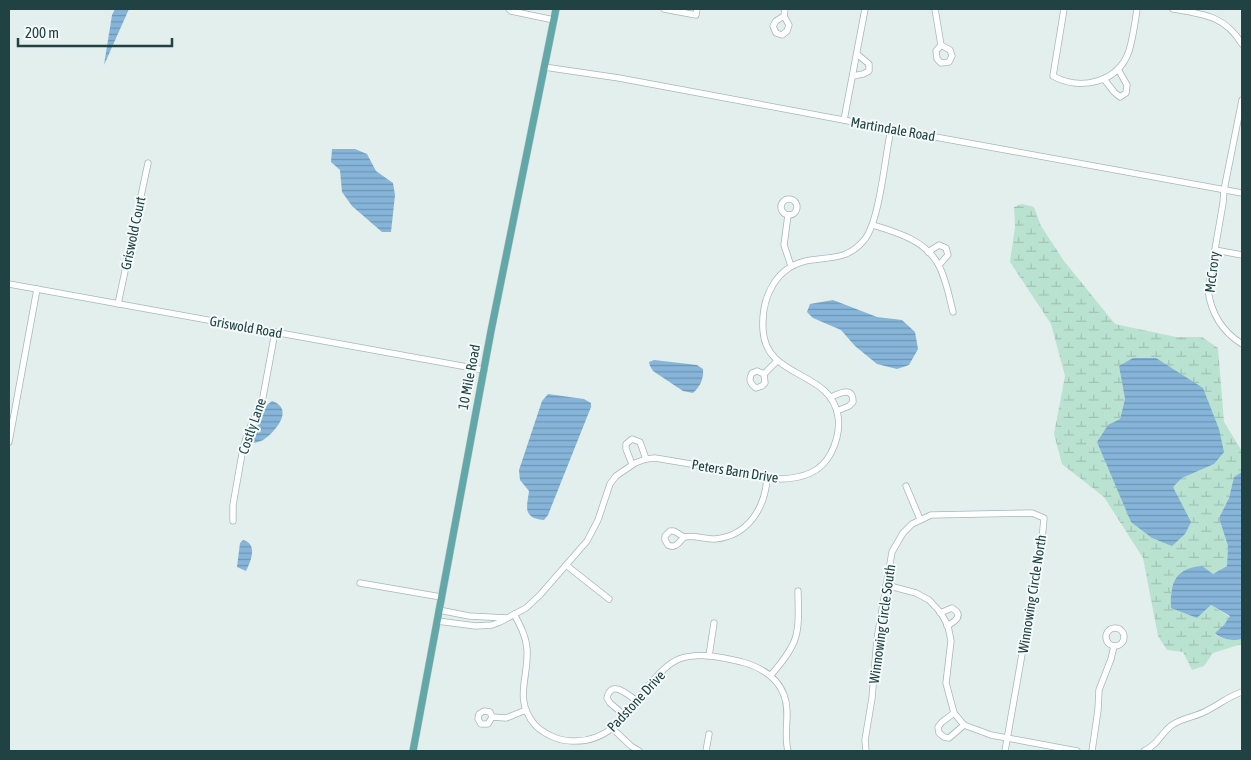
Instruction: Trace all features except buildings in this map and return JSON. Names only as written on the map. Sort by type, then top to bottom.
[{"type":"main road","name":"10 Mile Road","points":[[413,751],[484,370],[556,9]]},
{"type":"street","points":[[509,9],[554,20]]},
{"type":"street","points":[[664,9],[696,15],[697,9]]},
{"type":"street","points":[[784,16],[785,9]]},
{"type":"street","points":[[844,120],[865,9]]},
{"type":"street","points":[[935,9],[942,45]]},
{"type":"street","points":[[1064,9],[1054,76],[1061,80],[1078,84],[1093,83],[1104,79],[1118,69],[1129,51],[1137,9]]},
{"type":"street","points":[[1173,9],[1212,16],[1220,20],[1236,34],[1242,44]]},
{"type":"street","points":[[853,76],[863,74],[869,70],[869,64],[857,54]]},
{"type":"street","name":"Martindale Road","points":[[544,67],[619,78],[1242,193]]},
{"type":"street","points":[[1104,79],[1120,97],[1126,93],[1127,84],[1118,69]]},
{"type":"street","name":"McCrory","points":[[1242,100],[1224,190],[1208,290],[1210,304],[1224,330],[1242,344]]},
{"type":"street","name":"Peters Barn Drive","points":[[437,621],[476,626],[492,625],[526,608],[540,595],[587,541],[598,520],[610,484],[616,476],[632,464],[646,459],[666,459],[781,479],[802,477],[811,474],[819,468],[830,455],[837,440],[839,428],[837,411],[831,398],[821,387],[812,380],[794,373],[777,361],[764,339],[764,308],[774,281],[791,266],[812,260],[835,258],[846,254],[864,240],[873,225],[891,129]]},
{"type":"street","name":"Griswold Court","points":[[118,304],[148,163]]},
{"type":"street","points":[[788,215],[784,245],[791,266]]},
{"type":"street","points":[[873,225],[911,239],[928,252],[939,265],[953,312]]},
{"type":"street","points":[[928,252],[938,245],[946,248],[948,255],[939,265]]},
{"type":"street","points":[[1215,250],[1242,255]]},
{"type":"street","name":"Griswold Road","points":[[9,284],[484,370]]},
{"type":"street","points":[[9,442],[37,289]]},
{"type":"street","name":"Costly Lane","points":[[233,520],[232,505],[243,448],[263,397],[275,332]]},
{"type":"street","points":[[764,374],[777,361]]},
{"type":"street","points":[[831,398],[845,392],[852,394],[853,402],[849,406],[837,411]]},
{"type":"street","points":[[632,464],[626,444],[632,439],[640,442],[646,459]]},
{"type":"street","points":[[684,537],[716,538],[731,535],[743,528],[753,520],[762,504],[767,478]]},
{"type":"street","points":[[906,486],[920,519]]},
{"type":"street","name":"Winnowing Circle North","points":[[931,515],[1032,513],[1044,518],[1042,540],[1005,751]]},
{"type":"street","name":"Winnowing Circle South","points":[[866,751],[865,740],[872,698],[878,639],[892,552],[903,532],[920,519],[931,515]]},
{"type":"street","points":[[566,565],[609,599]]},
{"type":"street","points":[[360,583],[441,597]]},
{"type":"street","points":[[886,585],[916,593],[929,600],[940,613],[947,626],[951,641],[946,683],[954,713],[964,725],[1007,738],[1077,751]]},
{"type":"street","points":[[771,676],[789,654],[794,644],[799,622],[798,591]]},
{"type":"street","points":[[940,613],[952,608],[957,611],[957,619],[947,626]]},
{"type":"street","points":[[439,610],[479,617],[507,618]]},
{"type":"street","points":[[492,718],[506,718],[526,710],[522,691],[527,650],[521,626],[514,614]]},
{"type":"street","points":[[710,656],[714,623]]},
{"type":"street","points":[[1092,751],[1098,710],[1098,690],[1111,659],[1114,646]]},
{"type":"street","name":"Padstone Drive","points":[[526,710],[537,726],[564,741],[574,742],[601,737],[613,729],[659,673],[677,660],[701,655],[710,656],[749,664],[771,676],[784,694],[788,710],[785,737],[788,751]]},
{"type":"street","points":[[624,715],[610,703],[607,698],[608,692],[612,688],[618,688],[637,701]]},
{"type":"street","points":[[1144,751],[1155,749],[1171,725],[1207,711],[1229,696],[1242,692]]},
{"type":"street","points":[[954,713],[938,727],[939,733],[949,738],[964,725]]},
{"type":"street","points":[[613,729],[639,751]]},
{"type":"street","points":[[706,751],[709,734]]},
{"type":"green space","points":[[1022,204],[1034,207],[1041,226],[1064,261],[1115,324],[1176,337],[1202,337],[1218,348],[1224,422],[1242,451],[1242,473],[1234,477],[1229,498],[1219,518],[1228,546],[1227,566],[1213,574],[1171,590],[1171,607],[1197,618],[1211,605],[1230,617],[1215,634],[1228,640],[1242,639],[1242,644],[1213,653],[1204,666],[1192,670],[1183,652],[1167,650],[1158,636],[1143,558],[1104,497],[1062,464],[1054,434],[1065,376],[1051,324],[1010,262],[1015,227],[1014,207]],"holes":[[[1119,366],[1214,464],[1182,478],[1173,487],[1190,522],[1108,426],[1120,419],[1125,399]]]},
{"type":"water","points":[[115,9],[129,9],[104,65],[112,15]]},
{"type":"water","points":[[332,149],[355,149],[367,154],[376,171],[393,183],[395,195],[391,232],[382,232],[352,206],[342,192],[340,170],[331,162]]},
{"type":"water","points":[[833,300],[877,317],[902,320],[915,332],[918,349],[909,365],[897,369],[877,364],[855,346],[841,330],[813,318],[807,312],[810,304]]},
{"type":"water","points":[[1133,358],[1156,358],[1203,388],[1219,429],[1224,452],[1214,464],[1182,478],[1173,487],[1191,522],[1185,534],[1172,546],[1152,538],[1131,522],[1097,442],[1108,425],[1120,419],[1125,399],[1119,366]]},
{"type":"water","points":[[654,360],[697,365],[703,369],[700,385],[693,393],[683,391],[653,371],[649,362]]},
{"type":"water","points":[[548,394],[584,399],[591,403],[591,407],[548,515],[544,520],[532,517],[529,514],[527,507],[529,491],[520,480],[519,470],[542,401]]},
{"type":"water","points":[[272,401],[282,409],[281,420],[273,432],[263,440],[251,443],[250,441],[267,405]]},
{"type":"water","points":[[1242,472],[1242,639],[1231,640],[1224,639],[1215,633],[1230,616],[1211,605],[1197,618],[1171,608],[1171,599],[1173,584],[1176,578],[1186,570],[1202,566],[1213,574],[1227,566],[1228,546],[1219,518],[1229,498],[1234,477]]},
{"type":"water","points":[[243,540],[248,542],[252,549],[246,571],[237,567],[240,543]]}]
